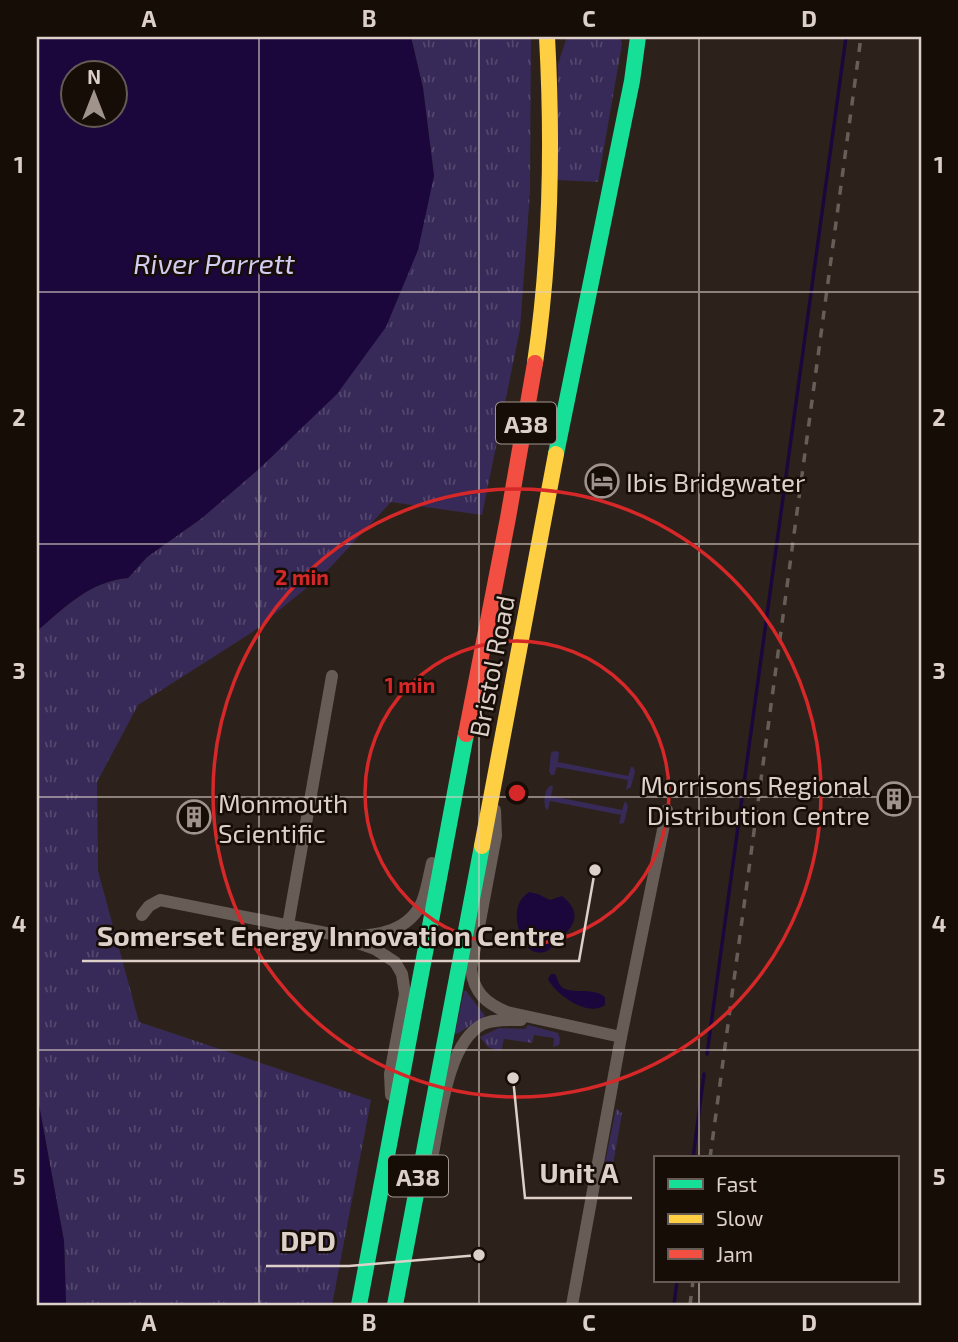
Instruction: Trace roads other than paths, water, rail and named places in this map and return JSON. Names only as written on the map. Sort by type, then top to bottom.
[{"type":"main road","name":"Bristol Road","points":[[359,1305],[392,1113],[519,464],[538,350],[553,186],[547,37]]},
{"type":"main road","points":[[550,65],[559,37]]},
{"type":"main road","name":"Bristol Road","points":[[395,1305],[579,334],[632,81],[638,37]]},
{"type":"street","points":[[288,925],[332,676]]},
{"type":"street","points":[[495,771],[496,836],[474,946],[471,969],[473,982],[479,994],[494,1006],[539,1020],[621,1037]]},
{"type":"street","points":[[335,935],[370,936],[387,933],[413,916],[422,902],[439,837],[452,804]]},
{"type":"street","points":[[572,1305],[621,1037],[667,810]]},
{"type":"street","points":[[142,915],[149,906],[160,900],[335,935],[385,953],[395,961],[402,974],[405,994],[390,1074],[392,1113]]},
{"type":"street","points":[[400,1273],[432,1162],[456,1055],[466,1039],[482,1025],[499,1020],[539,1020]]},
{"type":"water","name":"River Parrett","points":[[37,37],[411,37],[423,88],[434,176],[418,250],[386,327],[337,394],[259,469],[202,518],[147,557],[128,578],[102,584],[68,604],[37,631]]},
{"type":"water","points":[[529,892],[550,900],[562,896],[574,913],[573,924],[565,934],[547,951],[540,953],[529,949],[525,944],[517,921],[517,908]]},
{"type":"water","points":[[551,974],[555,974],[564,988],[600,994],[605,997],[605,1005],[590,1009],[573,1002],[552,985],[548,979]]},
{"type":"water","points":[[37,1094],[64,1241],[66,1305],[37,1305]]},
{"type":"waterway","points":[[707,1054],[846,37]]},
{"type":"waterway","points":[[693,1156],[704,1074]]},
{"type":"waterway","points":[[674,1305],[677,1282]]},
{"type":"railway","points":[[710,1156],[861,37]]},
{"type":"railway","points":[[690,1305],[693,1282]]},
{"type":"place","name":"Ibis Bridgwater","points":[[602,481]]},
{"type":"place","name":"Morrisons Regional Distribution Centre","points":[[894,799]]},
{"type":"place","name":"Monmouth Scientific","points":[[194,817]]},
{"type":"place","name":"Somerset Energy Innovation Centre","points":[[595,870]]},
{"type":"place","name":"Unit A","points":[[513,1078]]},
{"type":"place","name":"DPD","points":[[479,1255]]}]
